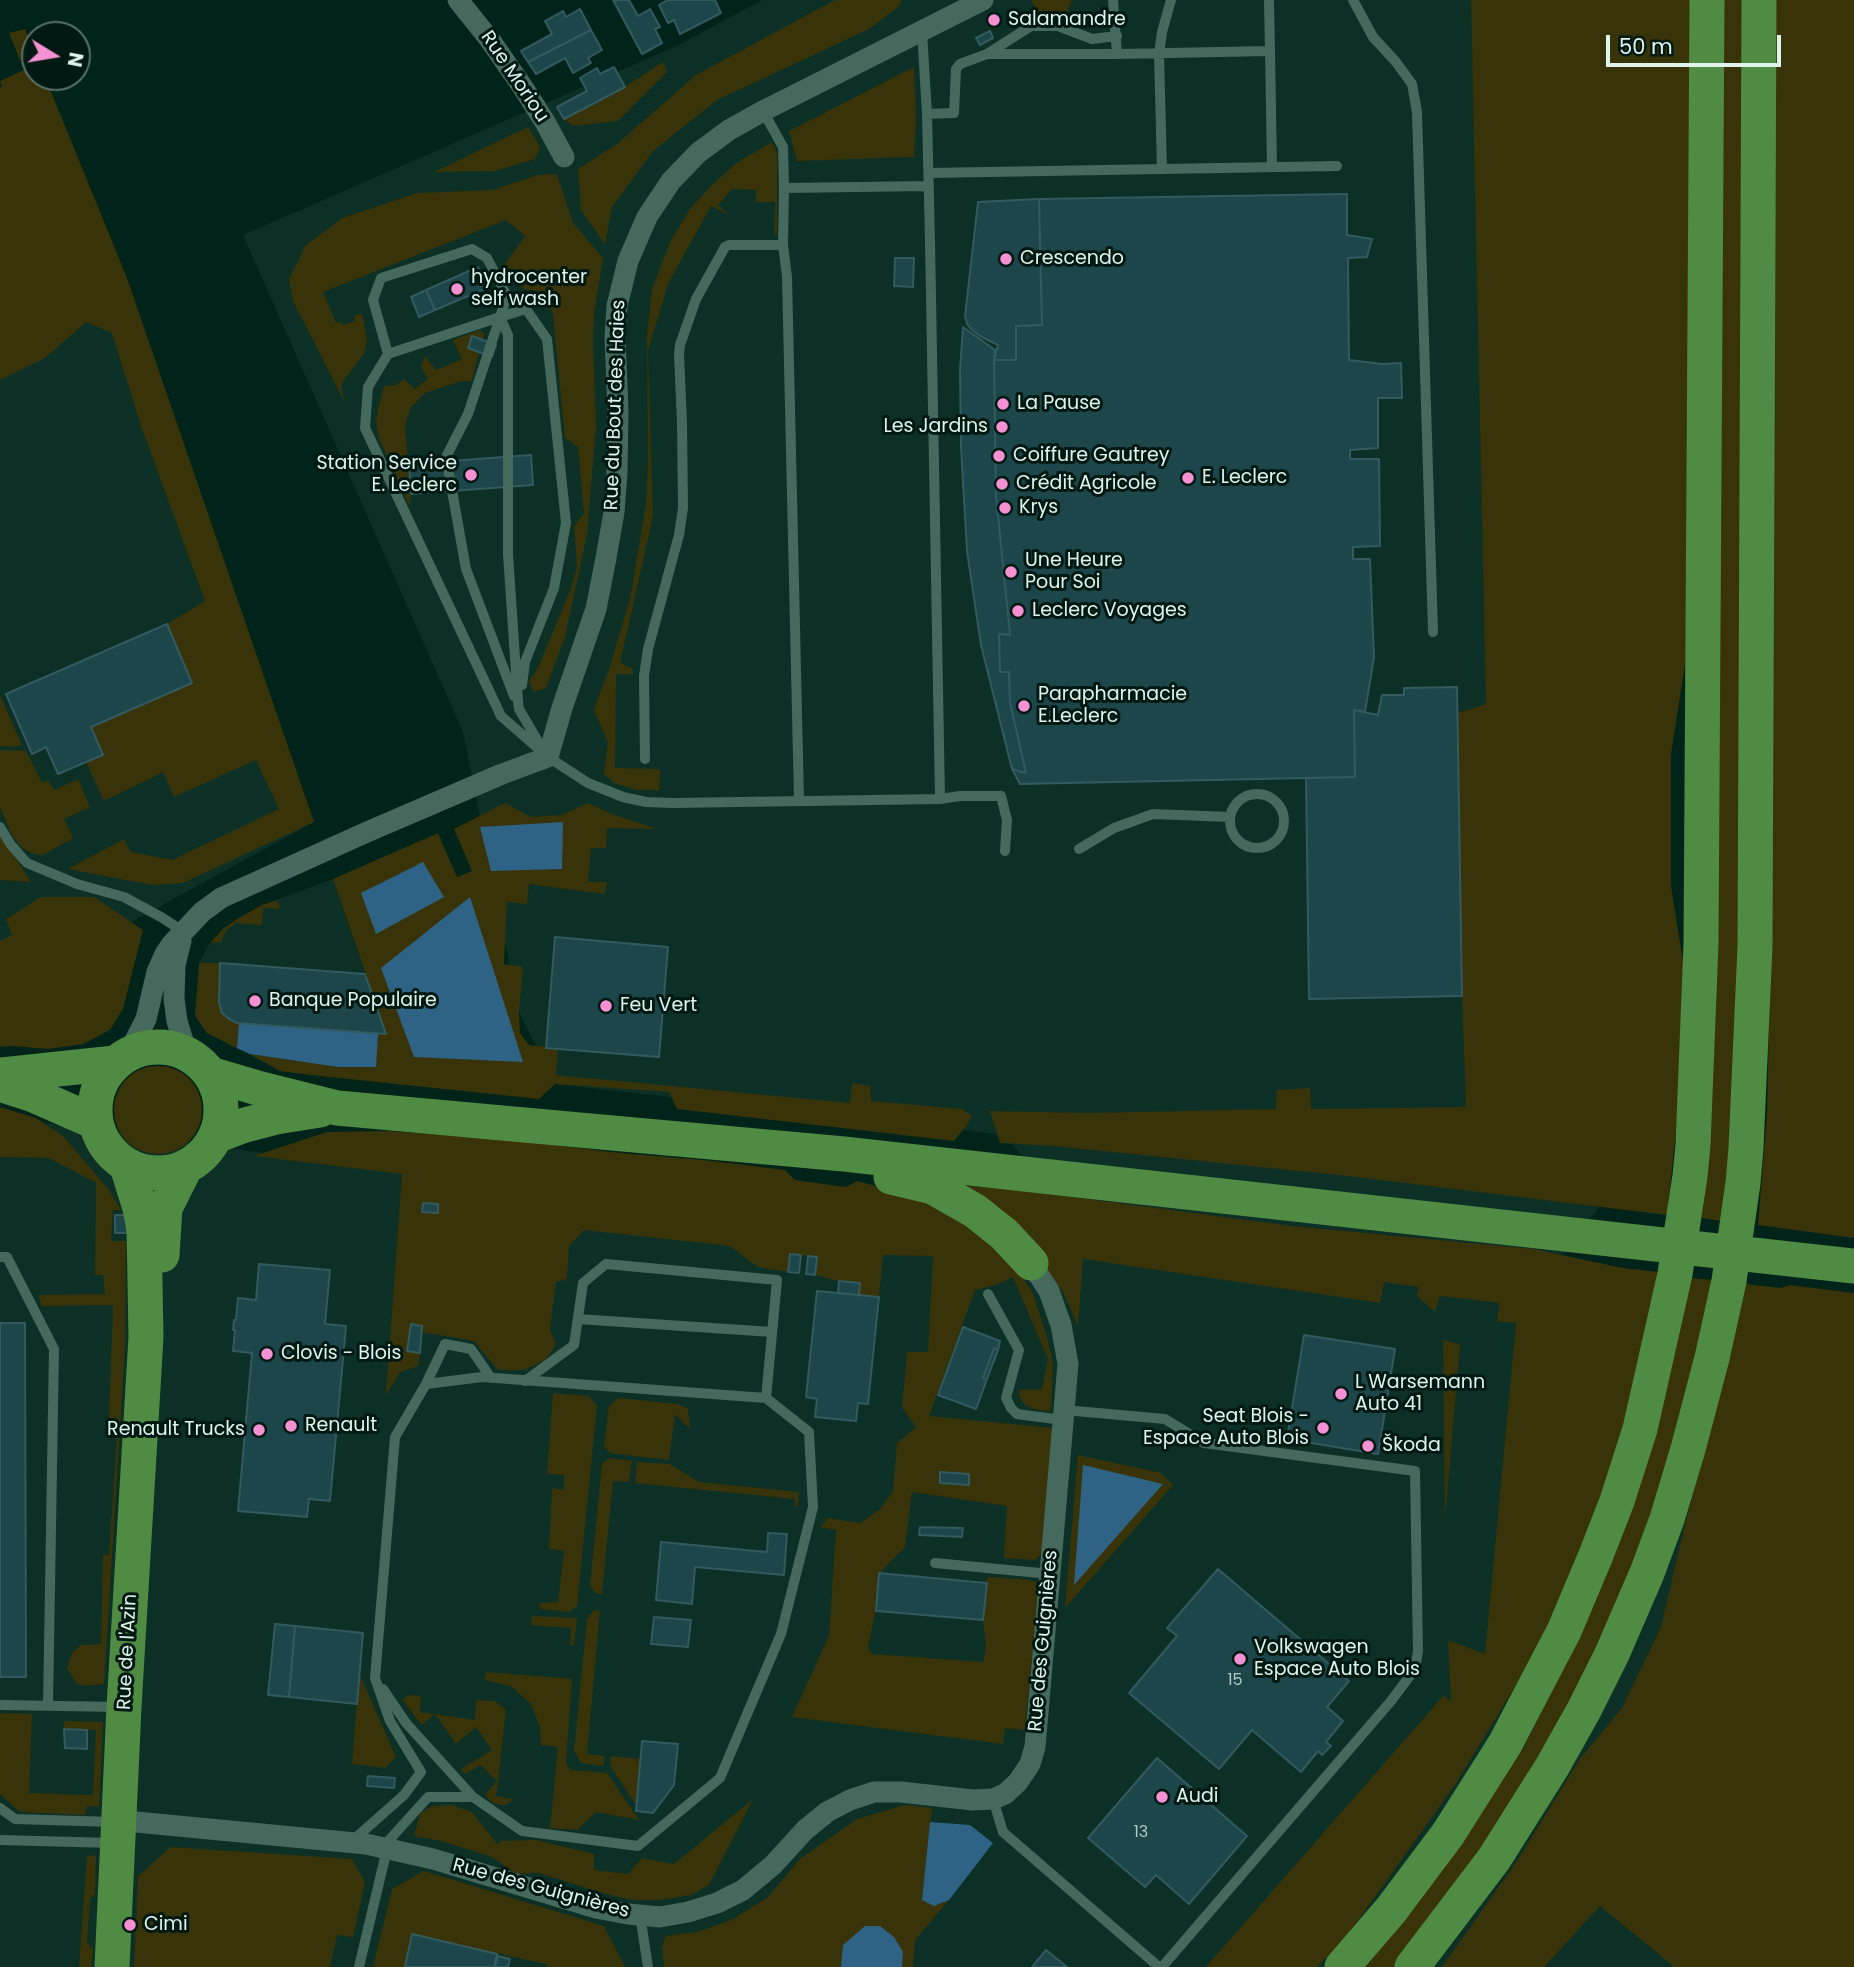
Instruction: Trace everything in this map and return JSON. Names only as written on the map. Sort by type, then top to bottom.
[{"type":"main road","points":[[1342,1967],[1391,1910],[1448,1833],[1505,1744],[1564,1631],[1596,1555],[1640,1429],[1675,1274],[1692,1155],[1701,944],[1707,0]]},
{"type":"main road","points":[[1412,1967],[1469,1894],[1511,1833],[1552,1767],[1612,1654],[1667,1519],[1712,1358],[1729,1281],[1746,1148],[1755,946],[1759,0]]},
{"type":"main road","points":[[0,1075],[122,1059],[156,1046],[261,1089],[337,1108],[844,1154],[1854,1266]]},
{"type":"main road","points":[[122,1059],[102,1080],[95,1100],[95,1122],[101,1140],[112,1155],[127,1166],[146,1173],[166,1174],[185,1168],[203,1154],[216,1136],[221,1115],[219,1094],[198,1064]]},
{"type":"main road","points":[[0,1084],[31,1094],[95,1122]]},
{"type":"main road","points":[[216,1136],[276,1117],[337,1108]]},
{"type":"main road","points":[[844,1154],[879,1174],[933,1187],[975,1210],[1004,1234],[1031,1264]]},
{"type":"main road","name":"Rue de l'Azin","points":[[113,1967],[124,1707],[146,1337],[144,1229],[127,1166]]},
{"type":"main road","name":"Rue de l'Azin","points":[[146,1337],[159,1298],[166,1209],[185,1168]]},
{"type":"street","name":"Rue Moriou","points":[[458,0],[524,89],[564,157]]},
{"type":"street","name":"Rue du Bout des Haies","points":[[548,757],[596,609],[608,547],[614,512],[618,441],[615,327],[617,306],[628,261],[646,217],[671,181],[698,153],[729,130],[983,0]]},
{"type":"street","points":[[122,1059],[146,1018],[157,972],[165,954],[202,912],[221,898],[367,832],[548,757]]},
{"type":"street","points":[[184,932],[178,950],[174,982],[177,1021],[198,1064]]},
{"type":"street","name":"Rue des Guignières","points":[[119,1833],[136,1822],[384,1848],[483,1873],[596,1908],[660,1917],[717,1903],[743,1890],[773,1865],[805,1830],[827,1812],[850,1800],[874,1792],[901,1792],[973,1800],[993,1799],[1005,1794],[1018,1782],[1030,1764],[1034,1747],[1068,1364],[1061,1325],[1049,1291],[1031,1264]]},
{"type":"lane","points":[[1113,0],[1117,54]]},
{"type":"lane","points":[[1162,169],[1159,54],[1171,0]]},
{"type":"lane","points":[[1269,0],[1272,167]]},
{"type":"lane","points":[[1353,0],[1373,37],[1412,84],[1418,112],[1433,632]]},
{"type":"lane","points":[[927,114],[954,113],[956,69],[960,64],[987,54],[1031,26],[1058,26],[1092,39],[1116,36]]},
{"type":"lane","points":[[922,31],[929,173],[940,799]]},
{"type":"lane","points":[[987,54],[1270,51]]},
{"type":"lane","points":[[763,111],[783,147],[783,245],[787,277],[799,800]]},
{"type":"lane","points":[[929,173],[1338,166]]},
{"type":"lane","points":[[785,188],[929,186]]},
{"type":"lane","points":[[645,760],[644,676],[662,593],[679,536],[682,508],[680,345],[696,299],[724,247],[783,245]]},
{"type":"lane","points":[[388,354],[373,300],[380,278],[472,249],[486,258],[508,296],[526,309],[547,339],[566,523],[554,588],[525,662],[519,709]]},
{"type":"lane","points":[[508,296],[468,414],[446,457],[466,569],[519,709],[548,757]]},
{"type":"lane","points":[[526,309],[388,354],[368,387],[365,428],[501,716],[548,757],[600,789],[646,802],[1001,796],[1007,820],[1005,851]]},
{"type":"lane","points":[[500,317],[508,335],[508,554],[519,709]]},
{"type":"lane","points":[[1265,795],[1278,804],[1283,826],[1275,841],[1255,848],[1241,842],[1234,835],[1230,827],[1230,817],[1239,801],[1246,796],[1265,795]]},
{"type":"lane","points":[[1079,849],[1114,828],[1153,814],[1230,817]]},
{"type":"lane","points":[[0,827],[27,863],[77,884],[124,897],[184,932]]},
{"type":"lane","points":[[0,1257],[7,1257],[54,1349],[48,1706]]},
{"type":"lane","points":[[525,1381],[574,1345],[583,1283],[606,1264],[776,1280],[766,1398]]},
{"type":"lane","points":[[988,1294],[1019,1350],[1006,1398],[1017,1414],[1166,1419],[1204,1443],[1415,1471],[1418,1651],[1415,1669],[1397,1693],[1161,1967],[1003,1832],[993,1799]]},
{"type":"lane","points":[[578,1319],[772,1332]]},
{"type":"lane","points":[[350,1843],[404,1795],[421,1772],[390,1721],[375,1678],[395,1437],[426,1384],[445,1344],[471,1349],[491,1378]]},
{"type":"lane","points":[[375,1678],[406,1723],[473,1797],[522,1831],[638,1846],[720,1778],[781,1634],[813,1507],[809,1432],[766,1398],[482,1377],[426,1384]]},
{"type":"lane","points":[[935,1563],[1050,1574]]},
{"type":"lane","points":[[0,1705],[124,1707]]},
{"type":"lane","points":[[359,1967],[384,1848],[428,1797],[473,1797]]},
{"type":"lane","points":[[0,1808],[16,1819]]},
{"type":"lane","points":[[0,1818],[119,1833]]},
{"type":"lane","points":[[0,1840],[119,1833]]},
{"type":"lane","points":[[640,1915],[648,1967]]},
{"type":"shaded area","points":[[762,0],[1613,0],[1646,1145],[1528,1301],[1854,1350],[1854,1967],[0,1967],[0,1117],[419,1174],[1084,1233],[1005,1135],[555,1084],[519,1012],[463,732],[243,235],[679,45]]},
{"type":"shaded area","points":[[835,0],[902,0],[898,7],[869,29],[717,100],[653,151],[612,207],[605,244],[581,210],[578,169],[617,144],[696,75]]},
{"type":"shaded area","points":[[1031,0],[1072,0],[1067,13],[1043,16]]},
{"type":"shaded area","points":[[1471,0],[1693,0],[1690,633],[1671,754],[1671,886],[1684,968],[1681,1085],[1667,1215],[1339,1175],[1000,1143],[990,1111],[1089,1113],[1276,1109],[1277,1090],[1310,1088],[1311,1109],[1466,1107],[1457,713],[1486,704]]},
{"type":"shaded area","points":[[1720,0],[1747,0],[1741,858],[1735,1104],[1723,1221],[1701,1218]]},
{"type":"shaded area","points":[[1774,0],[1854,0],[1854,1238],[1758,1225],[1767,1115],[1772,895]]},
{"type":"shaded area","points":[[21,30],[21,63],[9,33]]},
{"type":"shaded area","points":[[663,62],[667,72],[618,121],[573,126],[564,119],[625,87]]},
{"type":"shaded area","points":[[914,67],[914,157],[797,161],[789,131]]},
{"type":"shaded area","points":[[21,71],[21,91],[51,91],[127,278],[314,822],[183,883],[152,885],[68,869],[124,839],[131,852],[172,860],[279,809],[256,760],[174,797],[163,772],[104,801],[86,762],[103,754],[91,727],[192,683],[167,624],[205,601],[141,426],[112,333],[86,322],[45,358],[0,380],[0,81]]},
{"type":"shaded area","points":[[528,127],[540,147],[535,159],[495,171],[434,172]]},
{"type":"shaded area","points":[[772,142],[777,153],[777,234],[774,235],[775,202],[756,202],[756,190],[732,189],[718,205],[729,215],[711,206],[668,284],[648,351],[653,516],[620,663],[632,668],[633,674],[616,674],[615,768],[660,769],[659,790],[637,790],[614,783],[604,774],[608,742],[594,710],[630,599],[646,504],[647,335],[652,289],[670,242],[690,209],[738,162]]},
{"type":"shaded area","points":[[557,174],[573,223],[603,258],[594,313],[596,426],[587,535],[565,637],[546,688],[533,692],[529,681],[538,668],[571,588],[577,566],[574,527],[584,513],[578,447],[565,438],[553,315],[547,300],[536,291],[524,289],[516,283],[505,264],[525,236],[506,220],[323,292],[336,323],[341,321],[342,325],[355,321],[354,316],[362,314],[367,339],[364,353],[341,384],[344,401],[293,301],[289,279],[305,246],[342,218],[417,193],[492,190],[538,175]]},
{"type":"shaded area","points":[[121,295],[314,822],[0,994],[0,347]]},
{"type":"shaded area","points":[[479,330],[484,333],[483,340],[472,336],[468,348],[479,352],[472,381],[461,381],[425,393],[410,408],[405,427],[410,507],[379,438],[376,423],[384,386],[397,385],[403,379],[415,389],[428,379],[421,367],[425,356],[436,370],[462,359],[453,340]]},
{"type":"shaded area","points":[[0,695],[22,745],[17,747],[0,746]]},
{"type":"shaded area","points":[[0,750],[26,751],[42,783],[48,780],[54,790],[78,779],[90,807],[64,819],[73,838],[43,855],[22,848],[12,835],[0,807]]},
{"type":"shaded area","points":[[505,803],[531,817],[562,815],[587,803],[658,829],[607,828],[606,848],[591,848],[588,882],[607,882],[605,894],[529,884],[527,904],[507,902],[504,964],[523,967],[520,1033],[529,1045],[558,1048],[556,1075],[850,1103],[852,1083],[870,1086],[871,1101],[962,1109],[972,1116],[967,1125],[954,1141],[677,1109],[669,1092],[555,1084],[539,1099],[280,1071],[250,1054],[338,1067],[378,1042],[378,1034],[386,1033],[333,879],[438,833],[457,877],[472,871],[454,829]]},
{"type":"shaded area","points":[[563,822],[562,869],[491,871],[480,827]]},
{"type":"shaded area","points":[[0,833],[31,882],[0,880]]},
{"type":"shaded area","points":[[423,862],[444,897],[376,934],[361,893]]},
{"type":"shaded area","points":[[333,879],[403,1085],[280,1071],[207,1033],[195,1016],[199,963],[210,943],[223,929],[262,905]]},
{"type":"shaded area","points":[[41,897],[94,897],[143,930],[123,1009],[110,1030],[83,1044],[48,1049],[0,1047],[0,941],[12,935],[6,919]]},
{"type":"shaded area","points":[[470,897],[523,1062],[414,1057],[381,968]]},
{"type":"shaded area","points":[[277,900],[280,909],[263,908],[262,925],[236,923],[228,929],[222,942],[210,943],[237,919]]},
{"type":"shaded area","points":[[199,963],[220,963],[219,1002],[222,1012],[239,1023],[237,1048],[207,1033],[195,1016]]},
{"type":"shaded area","points":[[239,1023],[378,1034],[376,1067],[338,1067],[250,1054],[237,1048]]},
{"type":"shaded area","points":[[158,1066],[175,1070],[189,1079],[198,1093],[202,1110],[198,1127],[189,1141],[175,1150],[158,1154],[141,1150],[127,1141],[118,1127],[114,1110],[118,1093],[127,1079],[141,1070]]},
{"type":"shaded area","points":[[0,1107],[36,1118],[63,1136],[109,1190],[121,1210],[113,1210],[111,1241],[126,1241],[125,1348],[104,1684],[83,1686],[76,1683],[67,1668],[72,1653],[81,1645],[101,1644],[103,1555],[109,1555],[118,1418],[109,1418],[113,1305],[41,1306],[39,1295],[105,1294],[103,1275],[95,1275],[96,1183],[49,1158],[0,1157]]},
{"type":"shaded area","points":[[388,1131],[502,1139],[785,1170],[795,1180],[846,1187],[857,1181],[927,1199],[955,1214],[1012,1262],[1033,1294],[1047,1337],[1053,1364],[1051,1411],[1026,1406],[1019,1396],[1020,1390],[1042,1389],[1048,1359],[1013,1277],[975,1290],[929,1416],[1053,1428],[1042,1554],[1035,1560],[1004,1558],[1007,1506],[912,1492],[905,1547],[879,1573],[876,1610],[868,1647],[872,1654],[983,1662],[986,1646],[983,1620],[987,1577],[1036,1582],[1038,1593],[1025,1730],[1005,1728],[1003,1744],[792,1717],[829,1636],[836,1530],[820,1527],[828,1518],[860,1523],[879,1510],[893,1492],[897,1443],[916,1427],[902,1407],[907,1352],[928,1352],[933,1256],[883,1255],[879,1297],[859,1295],[860,1283],[815,1275],[816,1257],[790,1254],[788,1272],[758,1267],[730,1246],[584,1230],[569,1246],[567,1279],[556,1282],[550,1329],[556,1345],[545,1360],[524,1370],[498,1370],[474,1341],[422,1332],[422,1326],[411,1324],[407,1351],[420,1353],[418,1366],[400,1372],[386,1395],[402,1174],[254,1156],[327,1132]]},
{"type":"shaded area","points":[[945,1184],[1028,1191],[1292,1226],[1533,1249],[1623,1268],[1659,1272],[1644,1364],[1607,1486],[1535,1654],[1455,1785],[1344,1940],[1317,1967],[1206,1967],[1444,1695],[1451,1702],[1448,1640],[1485,1654],[1516,1323],[1497,1321],[1500,1303],[1440,1296],[1435,1312],[1417,1296],[1419,1287],[1384,1282],[1380,1303],[1083,1259],[1078,1326],[1064,1294],[1039,1258]]},
{"type":"shaded area","points":[[1689,1278],[1714,1280],[1662,1490],[1607,1637],[1563,1725],[1477,1860],[1395,1967],[1363,1967],[1460,1842],[1524,1747],[1582,1629]]},
{"type":"shaded area","points":[[1746,1284],[1781,1288],[1790,1285],[1854,1293],[1854,1967],[1672,1967],[1600,1906],[1544,1967],[1442,1967],[1517,1861],[1580,1759],[1622,1708],[1661,1627]]},
{"type":"shaded area","points":[[1443,1340],[1460,1344],[1445,1521]]},
{"type":"shaded area","points":[[553,1393],[589,1396],[597,1406],[577,1606],[570,1612],[541,1609],[539,1603],[558,1602],[564,1551],[549,1549],[552,1488],[564,1490],[564,1475],[547,1474]]},
{"type":"shaded area","points":[[618,1398],[678,1404],[688,1409],[690,1429],[675,1414],[669,1460],[610,1453],[604,1446],[609,1406]]},
{"type":"shaded area","points":[[1078,1455],[1161,1473],[1173,1485],[1065,1608]]},
{"type":"shaded area","points":[[609,1458],[632,1461],[629,1482],[613,1481],[602,1594],[595,1593],[590,1585],[602,1464]]},
{"type":"shaded area","points":[[637,1462],[670,1464],[699,1482],[799,1492],[798,1505],[795,1508],[795,1499],[635,1483]]},
{"type":"shaded area","points":[[1083,1465],[1163,1484],[1074,1585]]},
{"type":"shaded area","points":[[594,1610],[600,1611],[587,1754],[605,1756],[603,1766],[581,1763],[574,1751],[587,1619]]},
{"type":"shaded area","points":[[532,1616],[577,1618],[574,1645],[570,1645],[571,1628],[531,1625]]},
{"type":"shaded area","points":[[486,1672],[572,1679],[566,1763],[571,1770],[607,1773],[639,1820],[596,1812],[577,1830],[550,1828],[558,1747],[541,1745],[540,1727],[531,1704],[511,1686],[485,1680]]},
{"type":"shaded area","points":[[359,1673],[396,1757],[385,1768],[352,1764]]},
{"type":"shaded area","points":[[407,1695],[421,1696],[420,1712],[435,1714],[422,1725],[403,1701]]},
{"type":"shaded area","points":[[476,1700],[495,1701],[506,1710],[496,1796],[514,1799],[505,1805],[494,1804],[485,1795],[497,1781],[481,1765],[465,1774],[461,1769],[492,1750],[476,1727],[456,1744],[435,1714],[475,1720]]},
{"type":"shaded area","points":[[2,1713],[32,1714],[29,1793],[93,1795],[96,1730],[64,1729],[64,1721],[103,1722],[99,1807],[87,1806],[85,1815],[20,1812],[0,1794]]},
{"type":"shaded area","points":[[610,1756],[640,1759],[636,1805],[611,1767]]},
{"type":"shaded area","points":[[753,1799],[709,1885],[691,1895],[660,1900],[633,1900],[606,1894],[539,1873],[516,1874],[492,1857],[441,1841],[414,1836],[420,1814],[432,1806],[452,1805],[472,1812],[498,1845],[500,1841],[536,1840],[594,1854],[594,1870],[628,1874],[642,1858],[674,1864]]},
{"type":"shaded area","points":[[905,1805],[932,1808],[922,1899],[934,1906],[949,1900],[915,1940],[913,1967],[664,1967],[662,1947],[666,1936],[697,1932],[731,1920],[768,1897],[800,1859],[857,1819]]},
{"type":"shaded area","points":[[930,1822],[970,1825],[993,1843],[949,1900],[934,1906],[922,1900]]},
{"type":"shaded area","points":[[171,1847],[352,1859],[365,1882],[353,1937],[337,1935],[330,1967],[134,1967],[138,1876]]},
{"type":"shaded area","points":[[87,1855],[96,1856],[95,1894],[90,1899],[87,1941],[93,1950],[91,1967],[79,1967]]},
{"type":"shaded area","points":[[424,1871],[604,1926],[625,1967],[548,1967],[546,1964],[412,1935],[405,1967],[373,1967],[392,1889]]},
{"type":"shaded area","points":[[865,1926],[880,1926],[894,1937],[903,1952],[902,1967],[841,1967],[843,1945]]},
{"type":"building","points":[[613,0],[629,0],[638,16],[650,9],[660,27],[655,29],[662,43],[642,54]]},
{"type":"building","points":[[668,0],[715,0],[721,13],[680,34],[674,20],[668,23],[659,5]]},
{"type":"building","points":[[580,9],[591,30],[528,62],[521,51],[552,34],[545,21],[563,11],[566,17]]},
{"type":"building","points":[[591,30],[602,50],[588,58],[591,63],[573,73],[565,58],[536,74],[528,62]]},
{"type":"building","points":[[990,31],[993,38],[980,45],[976,38]]},
{"type":"building","points":[[614,67],[625,87],[564,119],[557,107],[587,91],[580,78],[597,68],[600,74]]},
{"type":"building","name":"E. Leclerc","points":[[1347,194],[1347,235],[1372,239],[1367,257],[1348,258],[1349,360],[1401,363],[1402,398],[1378,398],[1378,448],[1350,450],[1350,459],[1379,459],[1380,546],[1353,547],[1353,559],[1370,559],[1374,657],[1365,712],[1354,710],[1355,777],[1020,784],[1012,769],[1026,773],[1010,702],[1009,672],[1000,672],[999,634],[1010,635],[996,496],[994,360],[1016,360],[1016,326],[1042,325],[1039,199]]},
{"type":"building","name":"Crescendo","points":[[1039,199],[1042,325],[1016,326],[1016,360],[994,360],[998,345],[972,330],[965,316],[978,202]]},
{"type":"building","points":[[895,258],[914,258],[913,287],[894,286]]},
{"type":"building","name":"hydrocenter self wash","points":[[478,267],[487,288],[435,310],[426,290]]},
{"type":"building","points":[[426,290],[435,310],[419,317],[411,297]]},
{"type":"building","points":[[963,327],[995,350],[996,496],[1010,635],[999,634],[1000,672],[1009,672],[1010,702],[1026,773],[1012,769],[981,645],[967,551],[961,447],[960,370]]},
{"type":"building","points":[[472,336],[496,345],[492,357],[468,348]]},
{"type":"building","name":"Station Service E. Leclerc","points":[[531,455],[533,485],[411,494],[409,464]]},
{"type":"building","points":[[167,624],[192,683],[91,727],[103,755],[58,774],[46,747],[32,754],[6,694]]},
{"type":"building","points":[[1457,687],[1462,996],[1309,999],[1306,778],[1355,777],[1354,710],[1378,715],[1382,695],[1404,695],[1404,688]]},
{"type":"building","name":"Feu Vert","points":[[555,937],[668,947],[659,1057],[546,1048]]},
{"type":"building","points":[[220,963],[365,974],[386,1034],[237,1023],[222,1013],[219,1002]]},
{"type":"building","points":[[423,1203],[438,1204],[438,1213],[422,1212]]},
{"type":"building","points":[[115,1215],[127,1215],[127,1233],[115,1233]]},
{"type":"building","points":[[790,1254],[801,1255],[799,1273],[788,1272]]},
{"type":"building","points":[[808,1256],[817,1257],[815,1275],[806,1274]]},
{"type":"building","name":"Renault","points":[[259,1264],[330,1270],[325,1324],[346,1326],[330,1501],[309,1499],[307,1517],[238,1511],[252,1353],[233,1351],[233,1330],[238,1298],[256,1300]]},
{"type":"building","points":[[839,1281],[860,1283],[859,1295],[838,1293]]},
{"type":"building","points":[[817,1291],[879,1297],[868,1404],[858,1403],[856,1421],[815,1417],[817,1399],[806,1397]]},
{"type":"building","points":[[0,1323],[25,1323],[26,1677],[0,1677]]},
{"type":"building","points":[[411,1324],[422,1326],[420,1353],[407,1351]]},
{"type":"building","points":[[963,1327],[1000,1341],[998,1350],[994,1348],[983,1378],[987,1379],[976,1409],[938,1395]]},
{"type":"building","name":"L Warsemann Auto 41","points":[[1304,1335],[1395,1349],[1378,1454],[1287,1439]]},
{"type":"building","points":[[994,1348],[998,1350],[987,1379],[983,1378]]},
{"type":"building","points":[[940,1472],[969,1474],[969,1485],[940,1483]]},
{"type":"building","points":[[920,1527],[963,1528],[962,1537],[919,1535]]},
{"type":"building","points":[[768,1533],[787,1534],[784,1575],[695,1567],[692,1604],[656,1600],[661,1542],[767,1552]]},
{"type":"building","name":"Volkswagen Espace Auto Blois","points":[[1218,1569],[1349,1681],[1327,1707],[1343,1721],[1326,1742],[1331,1746],[1322,1755],[1318,1751],[1301,1772],[1252,1730],[1219,1769],[1129,1693],[1177,1636],[1167,1628]]},
{"type":"building","points":[[879,1573],[987,1583],[983,1620],[876,1611]]},
{"type":"building","points":[[654,1617],[691,1620],[688,1647],[651,1644]]},
{"type":"building","points":[[275,1624],[295,1626],[289,1697],[268,1695]]},
{"type":"building","points":[[295,1626],[363,1633],[357,1704],[289,1697]]},
{"type":"building","points":[[64,1729],[87,1730],[87,1749],[65,1748]]},
{"type":"building","points":[[642,1741],[678,1744],[674,1785],[653,1813],[636,1811]]},
{"type":"building","name":"Audi","points":[[1157,1758],[1247,1836],[1189,1904],[1156,1875],[1145,1887],[1088,1838]]},
{"type":"building","points":[[368,1776],[395,1778],[394,1788],[367,1786]]},
{"type":"building","points":[[412,1934],[497,1954],[494,1967],[405,1967]]},
{"type":"building","points":[[1046,1950],[1067,1967],[1032,1967]]},
{"type":"building","points":[[498,1956],[510,1959],[508,1967],[495,1967]]},
{"type":"place","name":"Salamandre","points":[[994,20]]},
{"type":"place","name":"Crescendo","points":[[1006,259]]},
{"type":"place","name":"hydrocenter self wash","points":[[457,289]]},
{"type":"place","name":"La Pause","points":[[1003,404]]},
{"type":"place","name":"Les Jardins","points":[[1002,427]]},
{"type":"place","name":"Coiffure Gautrey","points":[[999,456]]},
{"type":"place","name":"Station Service E. Leclerc","points":[[471,475]]},
{"type":"place","name":"E. Leclerc","points":[[1188,478]]},
{"type":"place","name":"Crédit Agricole","points":[[1002,484]]},
{"type":"place","name":"Krys","points":[[1005,508]]},
{"type":"place","name":"Une Heure Pour Soi","points":[[1011,572]]},
{"type":"place","name":"Leclerc Voyages","points":[[1018,611]]},
{"type":"place","name":"Parapharmacie E.Leclerc","points":[[1024,706]]},
{"type":"place","name":"Banque Populaire","points":[[255,1001]]},
{"type":"place","name":"Feu Vert","points":[[606,1006]]},
{"type":"place","name":"Clovis - Blois","points":[[267,1354]]},
{"type":"place","name":"L Warsemann Auto 41","points":[[1341,1394]]},
{"type":"place","name":"Renault","points":[[291,1426]]},
{"type":"place","name":"Seat Blois - Espace Auto Blois","points":[[1323,1428]]},
{"type":"place","name":"Renault Trucks","points":[[259,1430]]},
{"type":"place","name":"Škoda","points":[[1368,1446]]},
{"type":"place","name":"Volkswagen Espace Auto Blois","points":[[1240,1659]]},
{"type":"place","name":"Audi","points":[[1162,1797]]},
{"type":"place","name":"Cimi","points":[[130,1925]]}]
